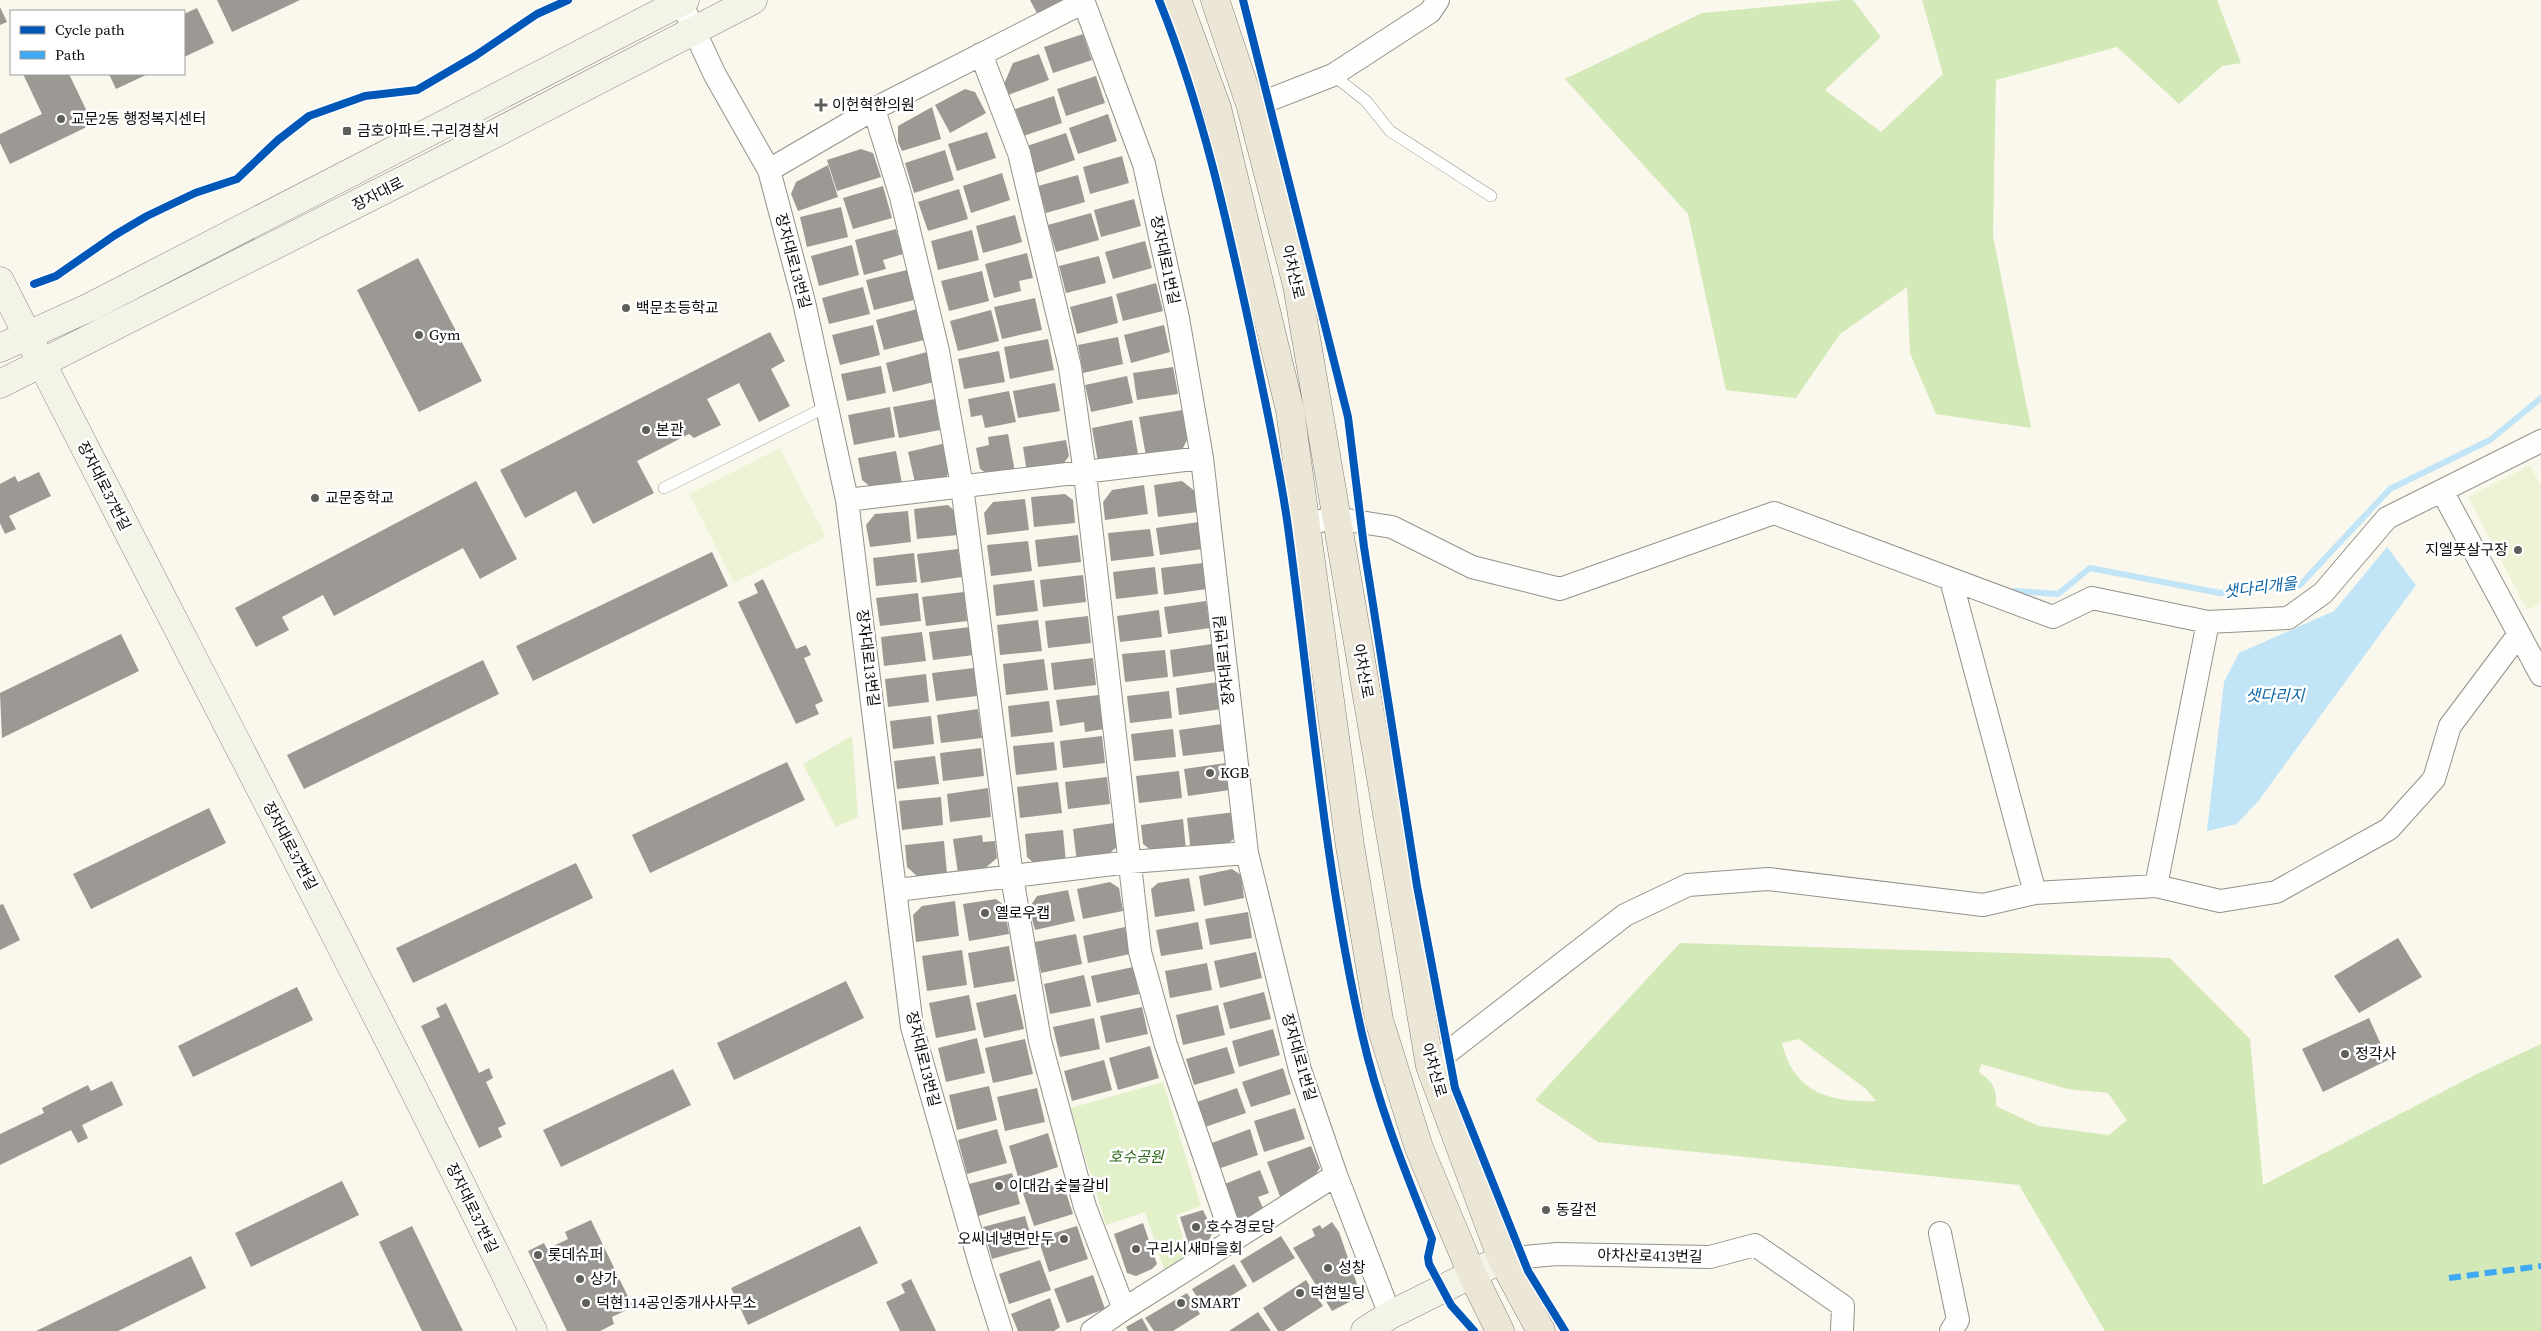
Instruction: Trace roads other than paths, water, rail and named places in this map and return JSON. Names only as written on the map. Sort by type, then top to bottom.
[{"type":"main road","points":[[1177,0],[1220,117],[1290,410],[1350,846],[1379,1020],[1419,1148],[1472,1274],[1500,1331]]},
{"type":"main road","name":"아차산로","points":[[1215,0],[1251,107],[1297,286],[1430,1066],[1502,1259],[1541,1331]]},
{"type":"street","name":"장자대로","points":[[0,384],[461,151],[753,0]]},
{"type":"street","points":[[1251,107],[1333,75],[1430,12],[1438,0]]},
{"type":"street","name":"장자대로","points":[[0,348],[143,280],[683,1]]},
{"type":"street","name":"장자대로13번길","points":[[683,1],[714,75],[769,170],[828,406],[848,500],[897,890],[912,1027],[1001,1331]]},
{"type":"street","points":[[769,170],[874,109],[1083,1]]},
{"type":"street","name":"장자대로1번길","points":[[1083,1],[1144,164],[1178,318],[1202,458],[1246,853],[1300,1070],[1336,1176],[1373,1326]]},
{"type":"street","points":[[980,54],[1019,153],[1070,367],[1085,474],[1140,952],[1166,1045],[1233,1240]]},
{"type":"street","points":[[874,109],[901,197],[938,351],[962,486],[1012,877],[1040,1041],[1085,1207],[1124,1309]]},
{"type":"street","name":"장자대로37번길","points":[[0,281],[203,681],[336,934],[533,1331]]},
{"type":"street","points":[[1306,524],[1337,519],[1392,527],[1472,567],[1560,589],[1774,513],[2053,617],[2092,598],[2208,622],[2288,618],[2323,593],[2387,518],[2541,441]]},
{"type":"street","points":[[848,500],[1085,474],[1202,458]]},
{"type":"street","points":[[2442,491],[2541,675]]},
{"type":"street","points":[[1950,580],[2035,893]]},
{"type":"street","points":[[2156,886],[2208,622]]},
{"type":"street","points":[[1430,1066],[1625,914],[1688,885],[1768,879],[1983,905],[2035,893],[2156,886],[2220,901],[2276,892],[2389,829],[2434,779],[2450,726],[2519,634]]},
{"type":"street","points":[[897,890],[1130,862],[1246,853]]},
{"type":"street","points":[[1092,1331],[1336,1176]]},
{"type":"street","points":[[1940,1233],[1958,1320],[1951,1331]]},
{"type":"street","name":"아차산로413번길","points":[[1502,1259],[1556,1254],[1710,1257],[1754,1245],[1843,1306],[1842,1331]]},
{"type":"street","points":[[1373,1326],[1502,1259]]},
{"type":"lane","points":[[1333,75],[1366,101],[1390,131],[1491,196]]},
{"type":"lane","points":[[664,488],[828,406]]},
{"type":"water","name":"샛다리지","points":[[2387,547],[2416,585],[2259,800],[2237,824],[2207,831],[2224,682],[2239,653],[2334,611]]},
{"type":"waterway","name":"샛다리개울","points":[[2014,591],[2058,594],[2090,568],[2220,593],[2300,585],[2390,489],[2490,440],[2541,398]]},
{"type":"place","name":"이헌혁한의원","points":[[821,105]]},
{"type":"place","name":"교문2동 행정복지센터","points":[[61,119]]},
{"type":"place","name":"금호아파트.구리경찰서","points":[[347,131]]},
{"type":"place","name":"백문초등학교","points":[[626,308]]},
{"type":"place","name":"Gym","points":[[419,335]]},
{"type":"place","name":"본관","points":[[646,430]]},
{"type":"place","name":"교문중학교","points":[[315,498]]},
{"type":"place","name":"지엘풋살구장","points":[[2518,550]]},
{"type":"place","name":"KGB","points":[[1210,773]]},
{"type":"place","name":"옐로우캡","points":[[985,913]]},
{"type":"place","name":"정각사","points":[[2345,1054]]},
{"type":"place","name":"이대감 숯불갈비","points":[[999,1186]]},
{"type":"place","name":"동갈전","points":[[1546,1210]]},
{"type":"place","name":"호수경로당","points":[[1196,1227]]},
{"type":"place","name":"오씨네냉면만두","points":[[1064,1239]]},
{"type":"place","name":"구리시새마을회","points":[[1136,1249]]},
{"type":"place","name":"롯데슈퍼","points":[[538,1255]]},
{"type":"place","name":"성창","points":[[1328,1268]]},
{"type":"place","name":"상가","points":[[580,1279]]},
{"type":"place","name":"덕현빌딩","points":[[1300,1293]]},
{"type":"place","name":"덕현114공인중개사사무소","points":[[586,1303]]},
{"type":"place","name":"SMART","points":[[1181,1303]]},
{"type":"park label","name":"호수공원","points":[[1136,1157]]}]
